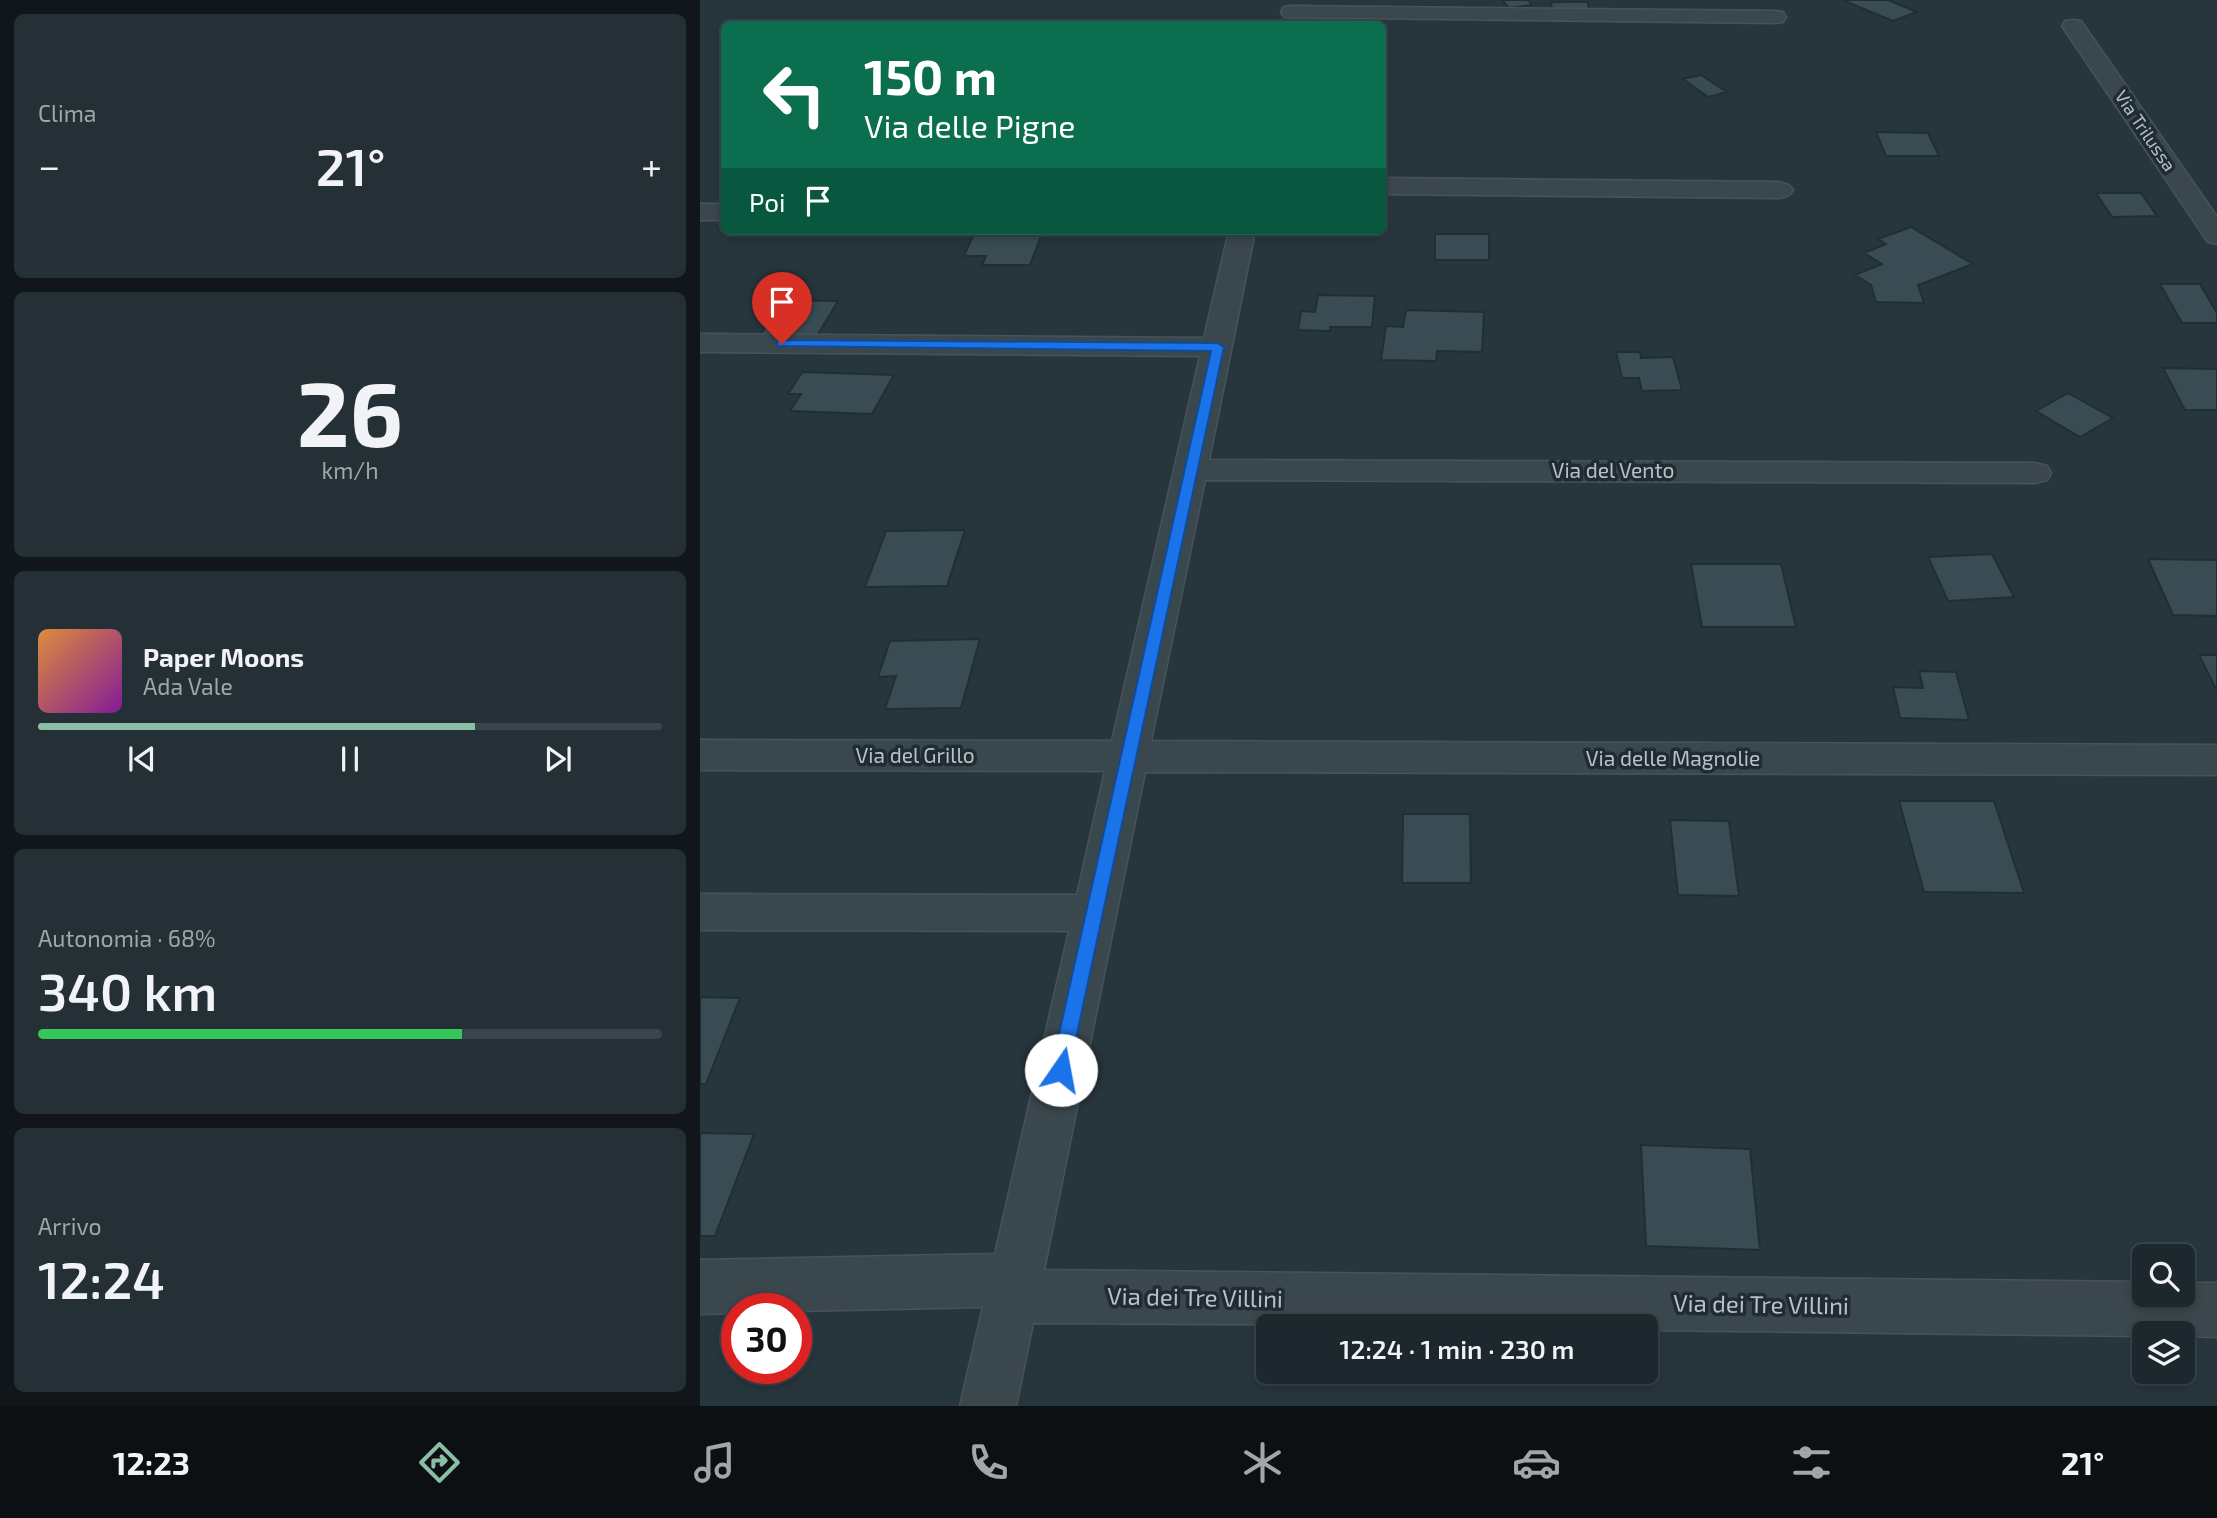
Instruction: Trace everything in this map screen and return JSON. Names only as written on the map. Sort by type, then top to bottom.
[{"type":"street","points":[[1292,12],[1776,17]]},
{"type":"street","name":"Via Trilussa","points":[[2073,26],[2217,236]]},
{"type":"street","points":[[1386,186],[1780,190]]},
{"type":"street","points":[[700,212],[721,212]]},
{"type":"street","points":[[988,1406],[1241,235]]},
{"type":"street","points":[[700,343],[1217,347]]},
{"type":"street","name":"Via del Vento","points":[[1191,470],[2035,473]]},
{"type":"street","name":"Via del Grillo","points":[[700,755],[1129,757]]},
{"type":"street","name":"Via delle Magnolie","points":[[1129,757],[2217,760]]},
{"type":"street","points":[[700,912],[1095,913]]},
{"type":"street","name":"Via dei Tre Villini","points":[[700,1287],[1014,1288],[2217,1310]]},
{"type":"building","points":[[1502,0],[1528,0],[1532,5],[1509,8]]},
{"type":"building","points":[[1842,0],[1888,0],[1917,12],[1893,21]]},
{"type":"building","points":[[1551,2],[1588,2],[1589,11],[1552,11]]},
{"type":"building","points":[[1701,75],[1727,92],[1708,97],[1683,79]]},
{"type":"building","points":[[1876,132],[1928,133],[1939,156],[1886,156]]},
{"type":"building","points":[[2096,193],[2141,193],[2157,216],[2112,217]]},
{"type":"building","points":[[1911,227],[1973,264],[1918,285],[1924,303],[1876,302],[1871,285],[1855,275],[1882,264],[1864,253],[1886,244],[1878,239]]},
{"type":"building","points":[[1435,234],[1489,234],[1489,260],[1435,260]]},
{"type":"building","points":[[973,235],[1041,235],[1030,265],[982,265],[986,256],[964,256]]},
{"type":"building","points":[[2160,284],[2200,284],[2217,313],[2217,323],[2182,323]]},
{"type":"building","points":[[1318,295],[1375,296],[1372,327],[1330,327],[1330,331],[1298,330],[1301,311],[1315,312]]},
{"type":"building","points":[[783,300],[838,301],[817,336],[760,335]]},
{"type":"building","points":[[1406,310],[1484,312],[1482,352],[1437,351],[1436,361],[1381,360],[1386,326],[1403,327]]},
{"type":"building","points":[[1616,352],[1640,352],[1641,358],[1673,357],[1682,390],[1642,391],[1639,378],[1622,378]]},
{"type":"building","points":[[2163,368],[2217,369],[2217,410],[2185,410]]},
{"type":"building","points":[[802,372],[894,375],[872,414],[790,411],[801,394],[788,394]]},
{"type":"building","points":[[2068,393],[2113,418],[2080,437],[2036,411]]},
{"type":"building","points":[[965,530],[947,586],[865,587],[886,531]]},
{"type":"building","points":[[1992,554],[2014,597],[1948,601],[1928,557]]},
{"type":"building","points":[[2148,559],[2217,560],[2217,616],[2173,615]]},
{"type":"building","points":[[1691,564],[1781,564],[1796,627],[1702,627]]},
{"type":"building","points":[[980,639],[961,708],[885,709],[896,676],[878,677],[890,641]]},
{"type":"building","points":[[2199,655],[2217,655],[2217,691]]},
{"type":"building","points":[[1919,671],[1956,672],[1969,720],[1900,718],[1893,687],[1923,688]]},
{"type":"building","points":[[1899,801],[1994,801],[2024,893],[1924,892]]},
{"type":"building","points":[[1403,814],[1470,814],[1471,883],[1402,883]]},
{"type":"building","points":[[1670,820],[1729,821],[1739,896],[1678,895]]},
{"type":"building","points":[[700,997],[740,998],[706,1084],[700,1084]]},
{"type":"building","points":[[700,1133],[754,1134],[715,1236],[700,1236]]},
{"type":"building","points":[[1641,1145],[1750,1149],[1760,1250],[1646,1246]]},
{"type":"route","points":[[782,344],[1217,347],[1061,1070]]}]
